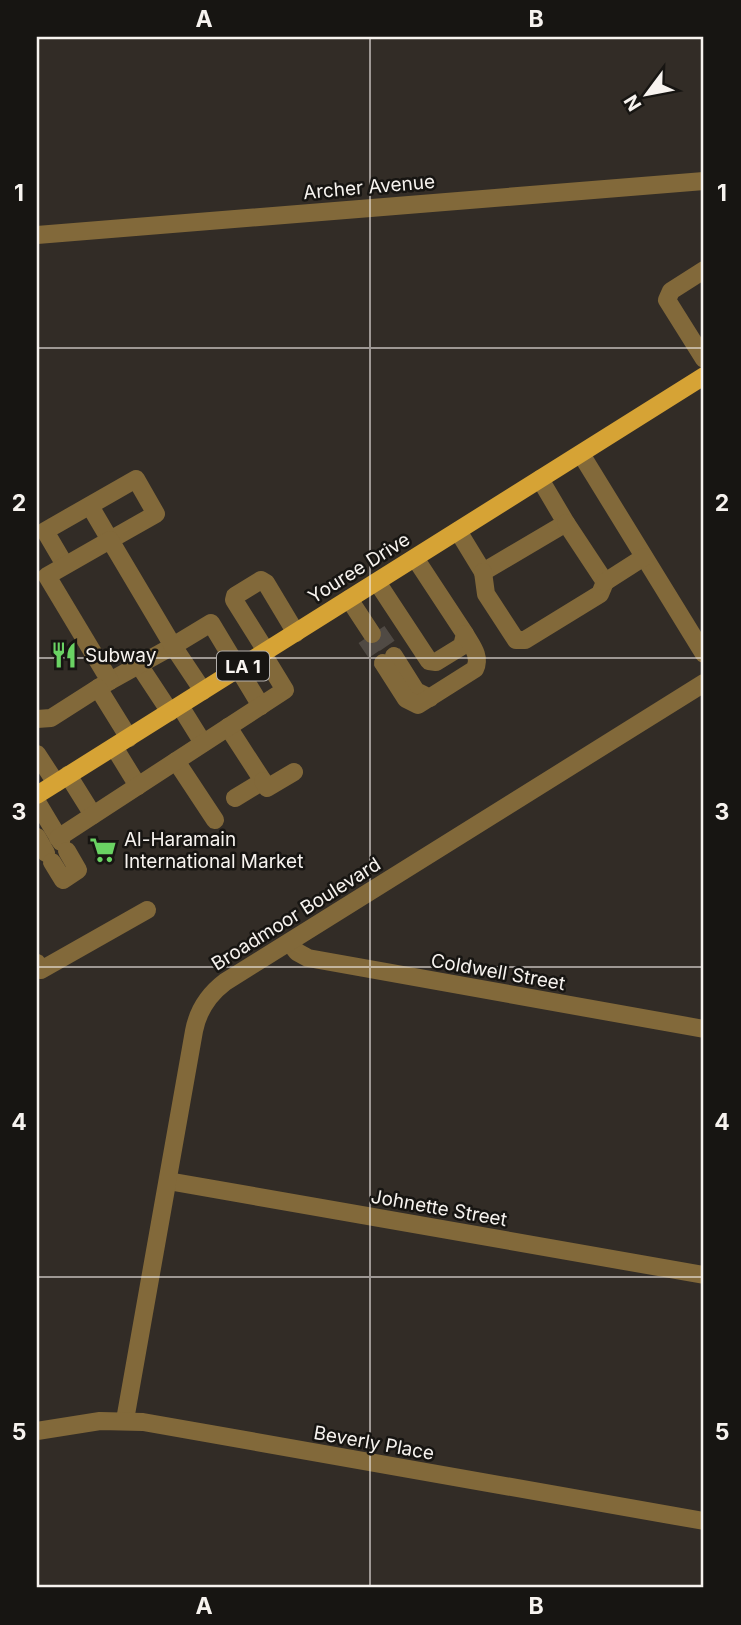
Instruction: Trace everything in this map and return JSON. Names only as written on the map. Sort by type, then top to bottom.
[{"type":"main road","name":"Youree Drive","points":[[37,795],[704,376]]},
{"type":"street","name":"Archer Avenue","points":[[37,235],[704,181]]},
{"type":"street","points":[[701,348],[667,300],[667,296],[671,290],[704,270]]},
{"type":"street","points":[[581,454],[704,653]]},
{"type":"street","points":[[65,565],[46,531],[136,479],[156,514],[47,576],[104,685],[138,786]]},
{"type":"street","points":[[540,479],[606,582]]},
{"type":"street","points":[[90,506],[173,646],[203,691]]},
{"type":"street","points":[[483,572],[566,523]]},
{"type":"street","points":[[458,531],[483,572],[486,594],[516,640],[526,640],[600,594],[606,582],[645,557]]},
{"type":"street","points":[[388,660],[406,699],[418,705],[475,670],[478,659],[465,634],[415,558]]},
{"type":"street","points":[[57,849],[93,815],[285,690],[234,600],[235,596],[261,580],[266,583],[296,633]]},
{"type":"street","points":[[377,582],[429,661],[436,662],[462,646],[465,634]]},
{"type":"street","points":[[349,599],[370,632]]},
{"type":"street","points":[[37,719],[51,718],[211,623],[261,706]]},
{"type":"street","points":[[139,665],[203,743]]},
{"type":"street","name":"Broadmoor Boulevard","points":[[125,1420],[194,1031],[199,1012],[216,989],[704,683]]},
{"type":"street","points":[[228,727],[267,788],[293,772]]},
{"type":"street","points":[[37,754],[93,815]]},
{"type":"street","points":[[176,761],[215,820]]},
{"type":"street","points":[[235,798],[262,781]]},
{"type":"street","points":[[37,802],[57,849]]},
{"type":"street","points":[[37,837],[57,849]]},
{"type":"street","points":[[37,963],[41,970],[147,910]]},
{"type":"street","name":"Coldwell Street","points":[[289,943],[308,958],[704,1029]]},
{"type":"street","name":"Johnette Street","points":[[168,1181],[704,1275]]},
{"type":"street","name":"Beverly Place","points":[[37,1431],[100,1421],[125,1420],[704,1521]]},
{"type":"tunnel","points":[[377,631],[394,656]]},
{"type":"tunnel","points":[[366,638],[383,663]]},
{"type":"place","name":"Subway","points":[[64,655]]},
{"type":"place","name":"Al-Haramain International Market","points":[[103,850]]}]
